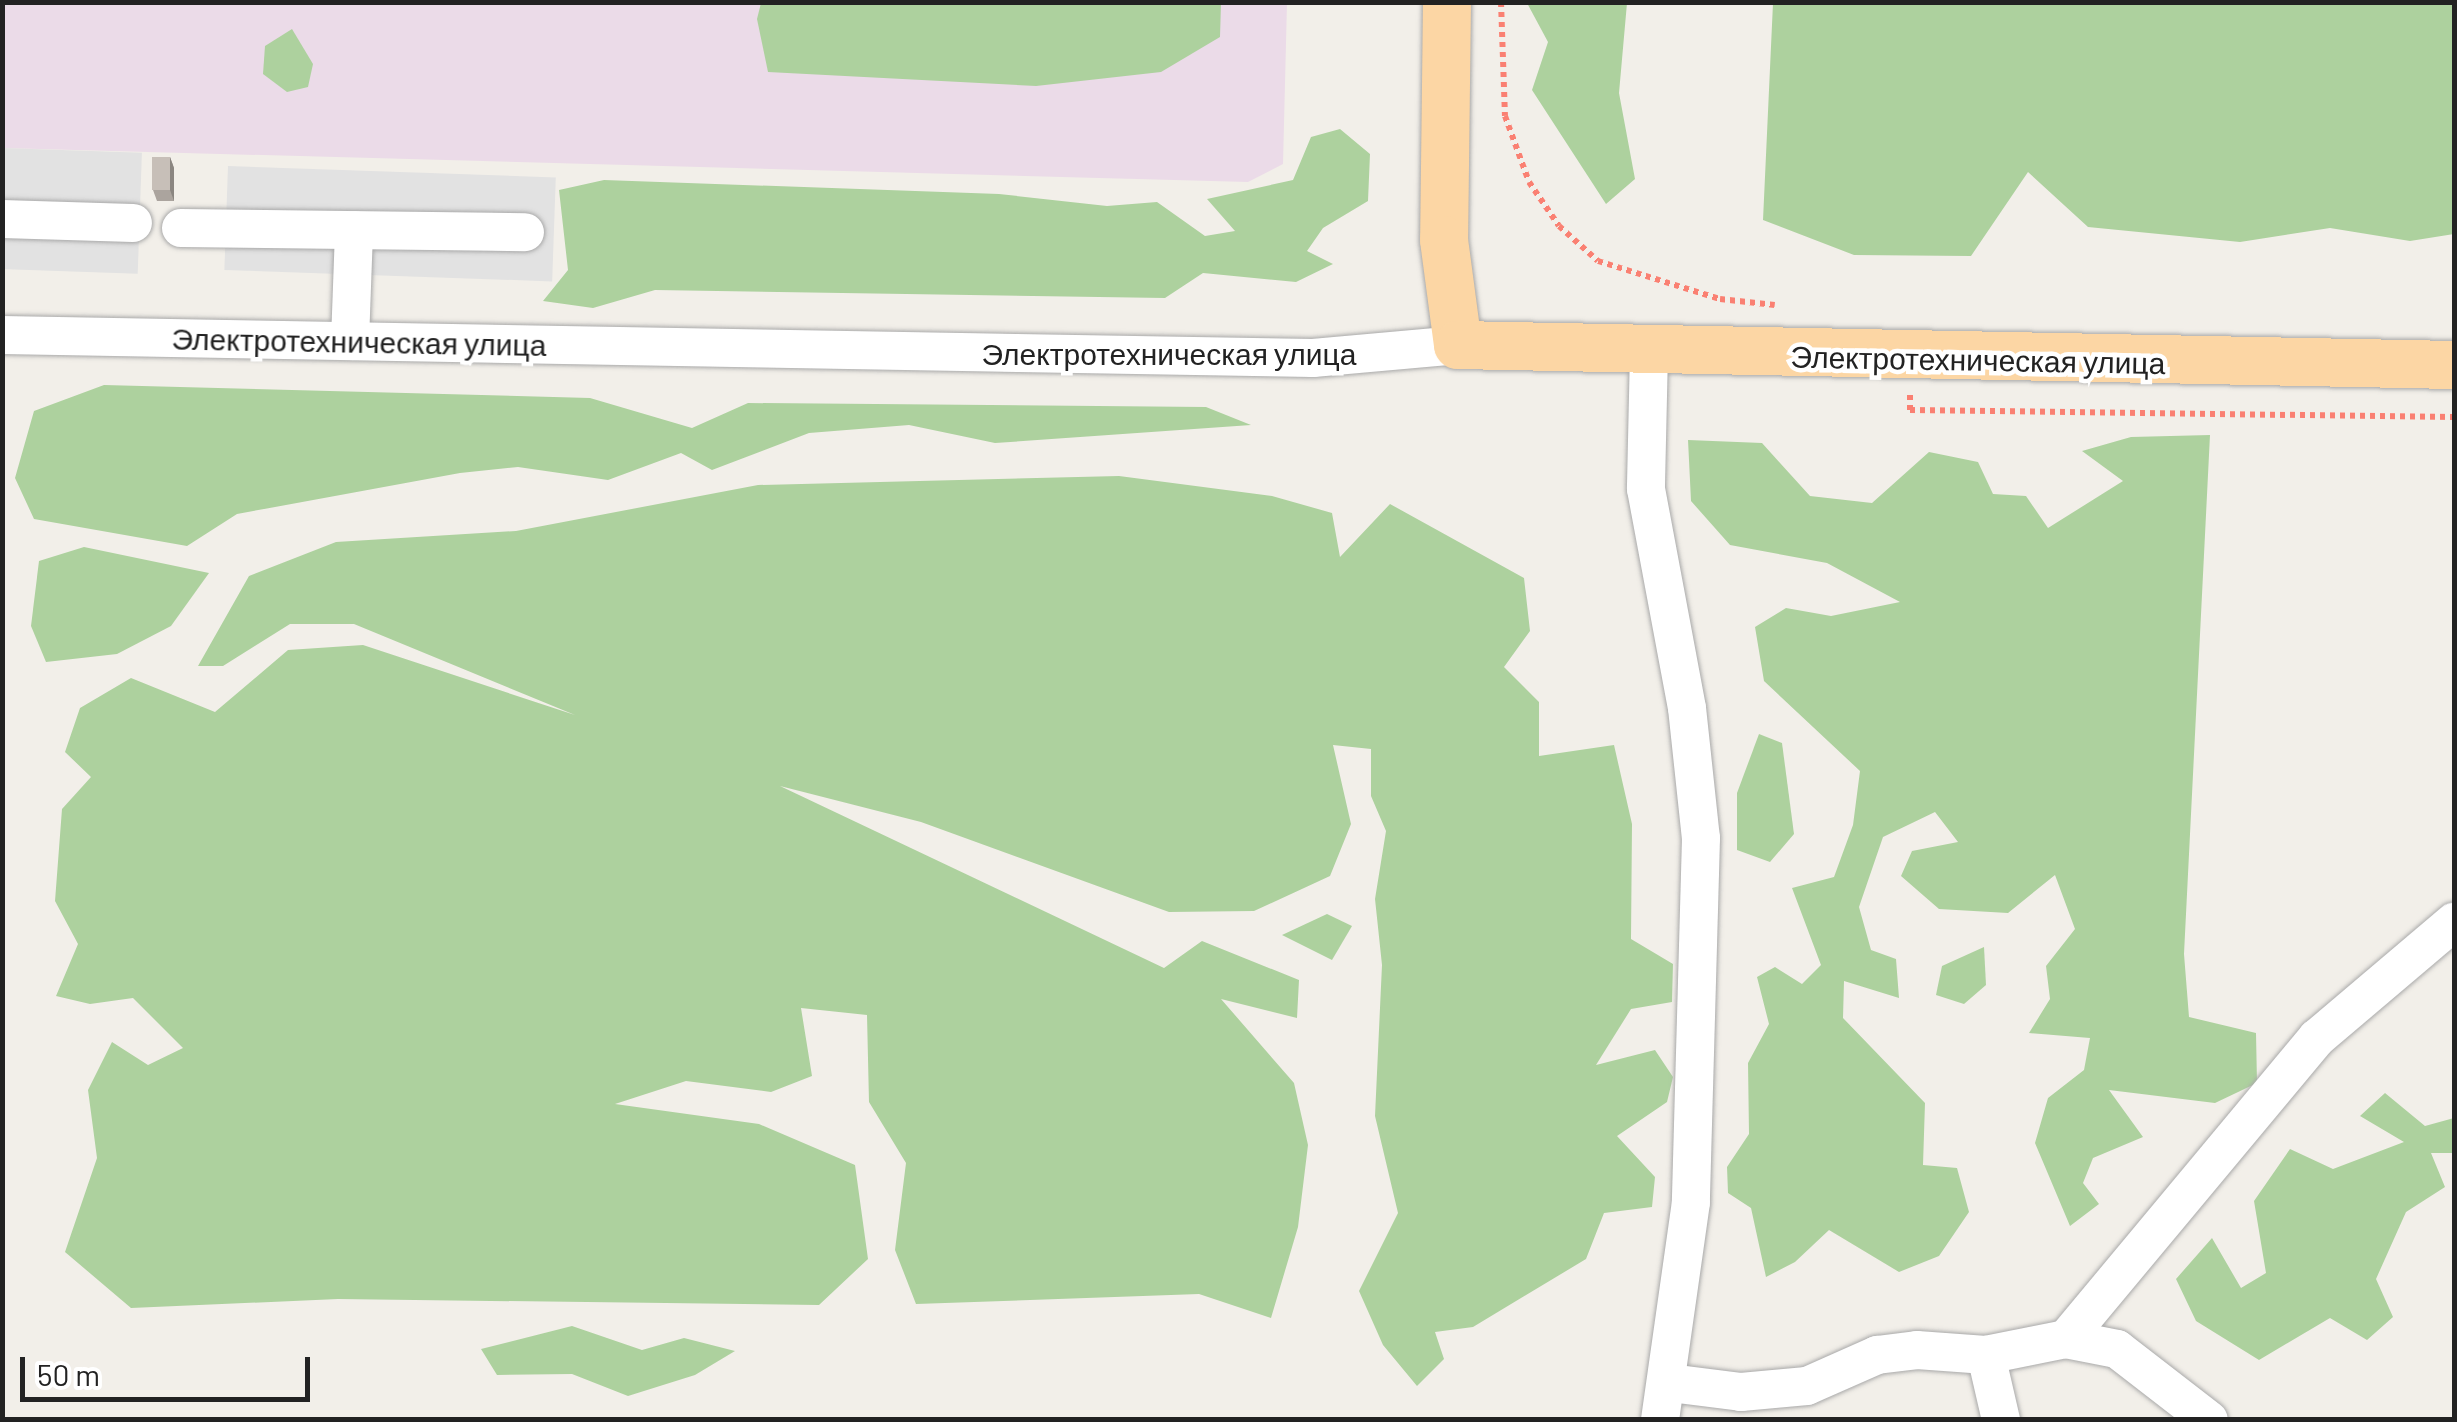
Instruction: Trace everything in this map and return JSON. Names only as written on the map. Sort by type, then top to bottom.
[{"type":"main road","points":[[1447,2],[1444,240],[1458,345]]},
{"type":"main road","name":"Электротехническая улица","points":[[1458,345],[1911,359],[2454,365]]},
{"type":"street","points":[[2,219],[132,223]]},
{"type":"street","points":[[182,228],[525,232]]},
{"type":"street","points":[[350,341],[354,230]]},
{"type":"street","name":"Электротехническая улица","points":[[2,335],[1313,358],[1458,345]]},
{"type":"street","points":[[1649,352],[1646,489],[1687,708],[1701,838],[1691,1202],[1670,1383],[1660,1420]]},
{"type":"street","points":[[2066,1339],[2316,1038],[2454,922]]},
{"type":"street","points":[[1670,1383],[1741,1392],[1807,1386],[1877,1356],[1917,1350],[1986,1356],[2066,1339],[2117,1349],[2208,1420]]},
{"type":"street","points":[[1986,1356],[2001,1420]]},
{"type":"path","points":[[1501,2],[1505,116],[1529,182],[1560,226],[1598,262],[1720,299],[1796,307]]},
{"type":"path","points":[[1911,359],[1910,410],[2454,417]]},
{"type":"shaded area","points":[[3,3],[1287,3],[1283,164],[1248,182],[3,148]]},
{"type":"shaded area","points":[[3,148],[142,153],[138,274],[2,269]]},
{"type":"shaded area","points":[[228,166],[556,177],[552,281],[224,270]]},
{"type":"green space","points":[[761,3],[1221,3],[1220,37],[1161,72],[1036,86],[768,72],[757,19]]},
{"type":"green space","points":[[1527,3],[1627,3],[1619,93],[1635,179],[1606,204],[1532,90],[1548,42]]},
{"type":"green space","points":[[1773,3],[2454,3],[2454,234],[2410,241],[2330,228],[2240,242],[2088,227],[2028,172],[1971,256],[1854,255],[1763,220]]},
{"type":"green space","points":[[292,29],[313,64],[308,87],[287,92],[263,74],[265,46]]},
{"type":"green space","points":[[1340,129],[1370,154],[1368,201],[1323,228],[1307,251],[1333,264],[1296,282],[1203,273],[1165,298],[655,290],[593,308],[543,301],[568,270],[559,190],[604,180],[999,194],[1107,206],[1157,202],[1205,236],[1235,231],[1207,199],[1293,180],[1311,137]]},
{"type":"green space","points":[[104,385],[590,398],[692,428],[748,403],[1206,407],[1251,425],[995,443],[909,425],[809,433],[712,470],[681,453],[608,480],[518,467],[460,473],[237,514],[187,546],[34,519],[15,478],[34,411]]},
{"type":"green space","points":[[2210,435],[2184,954],[2189,1017],[2256,1033],[2257,1083],[2215,1103],[2109,1090],[2143,1137],[2093,1158],[2083,1183],[2099,1204],[2070,1226],[2035,1143],[2048,1098],[2084,1070],[2090,1038],[2029,1033],[2050,999],[2046,966],[2075,929],[2055,875],[2008,913],[1939,909],[1901,876],[1912,851],[1958,842],[1935,812],[1883,837],[1859,907],[1871,950],[1896,959],[1899,998],[1844,981],[1843,1018],[1925,1103],[1923,1165],[1957,1168],[1969,1212],[1939,1256],[1899,1272],[1829,1230],[1795,1262],[1766,1277],[1751,1208],[1728,1193],[1727,1167],[1749,1134],[1748,1063],[1769,1024],[1757,977],[1775,967],[1802,984],[1821,965],[1792,888],[1834,877],[1853,825],[1860,771],[1764,681],[1755,627],[1786,608],[1831,616],[1900,602],[1827,563],[1730,545],[1691,501],[1688,440],[1762,443],[1810,496],[1872,503],[1929,452],[1978,462],[1993,494],[2026,496],[2048,528],[2123,481],[2082,451],[2131,437]]},
{"type":"green space","points":[[1119,476],[1272,496],[1332,513],[1340,557],[1390,504],[1524,578],[1530,631],[1504,667],[1539,702],[1539,756],[1614,745],[1632,824],[1631,939],[1673,964],[1672,1002],[1631,1009],[1596,1065],[1655,1050],[1673,1077],[1667,1102],[1617,1136],[1655,1177],[1652,1207],[1604,1213],[1586,1259],[1473,1327],[1435,1332],[1444,1359],[1417,1386],[1383,1345],[1359,1291],[1398,1213],[1375,1116],[1382,965],[1375,899],[1386,831],[1371,796],[1371,749],[1333,745],[1351,824],[1330,876],[1254,911],[1169,912],[921,822],[780,786],[1164,968],[1202,941],[1299,980],[1297,1018],[1221,999],[1294,1083],[1308,1145],[1298,1227],[1271,1318],[1199,1294],[916,1304],[895,1250],[906,1163],[869,1102],[867,1015],[801,1008],[812,1076],[771,1092],[686,1081],[615,1104],[759,1124],[855,1165],[868,1259],[819,1305],[338,1299],[131,1308],[65,1252],[97,1158],[88,1090],[112,1042],[148,1065],[183,1048],[133,998],[90,1004],[56,996],[78,944],[55,901],[62,809],[91,777],[65,752],[80,708],[131,678],[215,712],[288,650],[363,645],[575,715],[354,624],[290,624],[223,666],[198,666],[249,576],[336,542],[516,531],[758,485]]},
{"type":"green space","points":[[84,547],[209,573],[171,626],[117,654],[46,662],[31,626],[39,561]]},
{"type":"green space","points":[[1759,734],[1782,743],[1794,834],[1770,862],[1737,850],[1737,793]]},
{"type":"green space","points":[[1327,914],[1352,926],[1332,960],[1282,935]]},
{"type":"green space","points":[[1984,947],[1986,985],[1964,1004],[1936,995],[1942,966]]},
{"type":"green space","points":[[2385,1093],[2425,1126],[2454,1118],[2454,1153],[2431,1153],[2445,1187],[2406,1212],[2376,1279],[2393,1317],[2367,1340],[2330,1318],[2259,1360],[2196,1321],[2176,1279],[2212,1238],[2241,1288],[2266,1273],[2254,1201],[2290,1149],[2333,1169],[2404,1142],[2360,1116]]},
{"type":"green space","points":[[572,1326],[642,1350],[684,1338],[735,1351],[695,1375],[628,1396],[572,1374],[497,1375],[481,1349]]},
{"type":"building","points":[[152,157],[170,157],[170,190],[152,190]]}]
